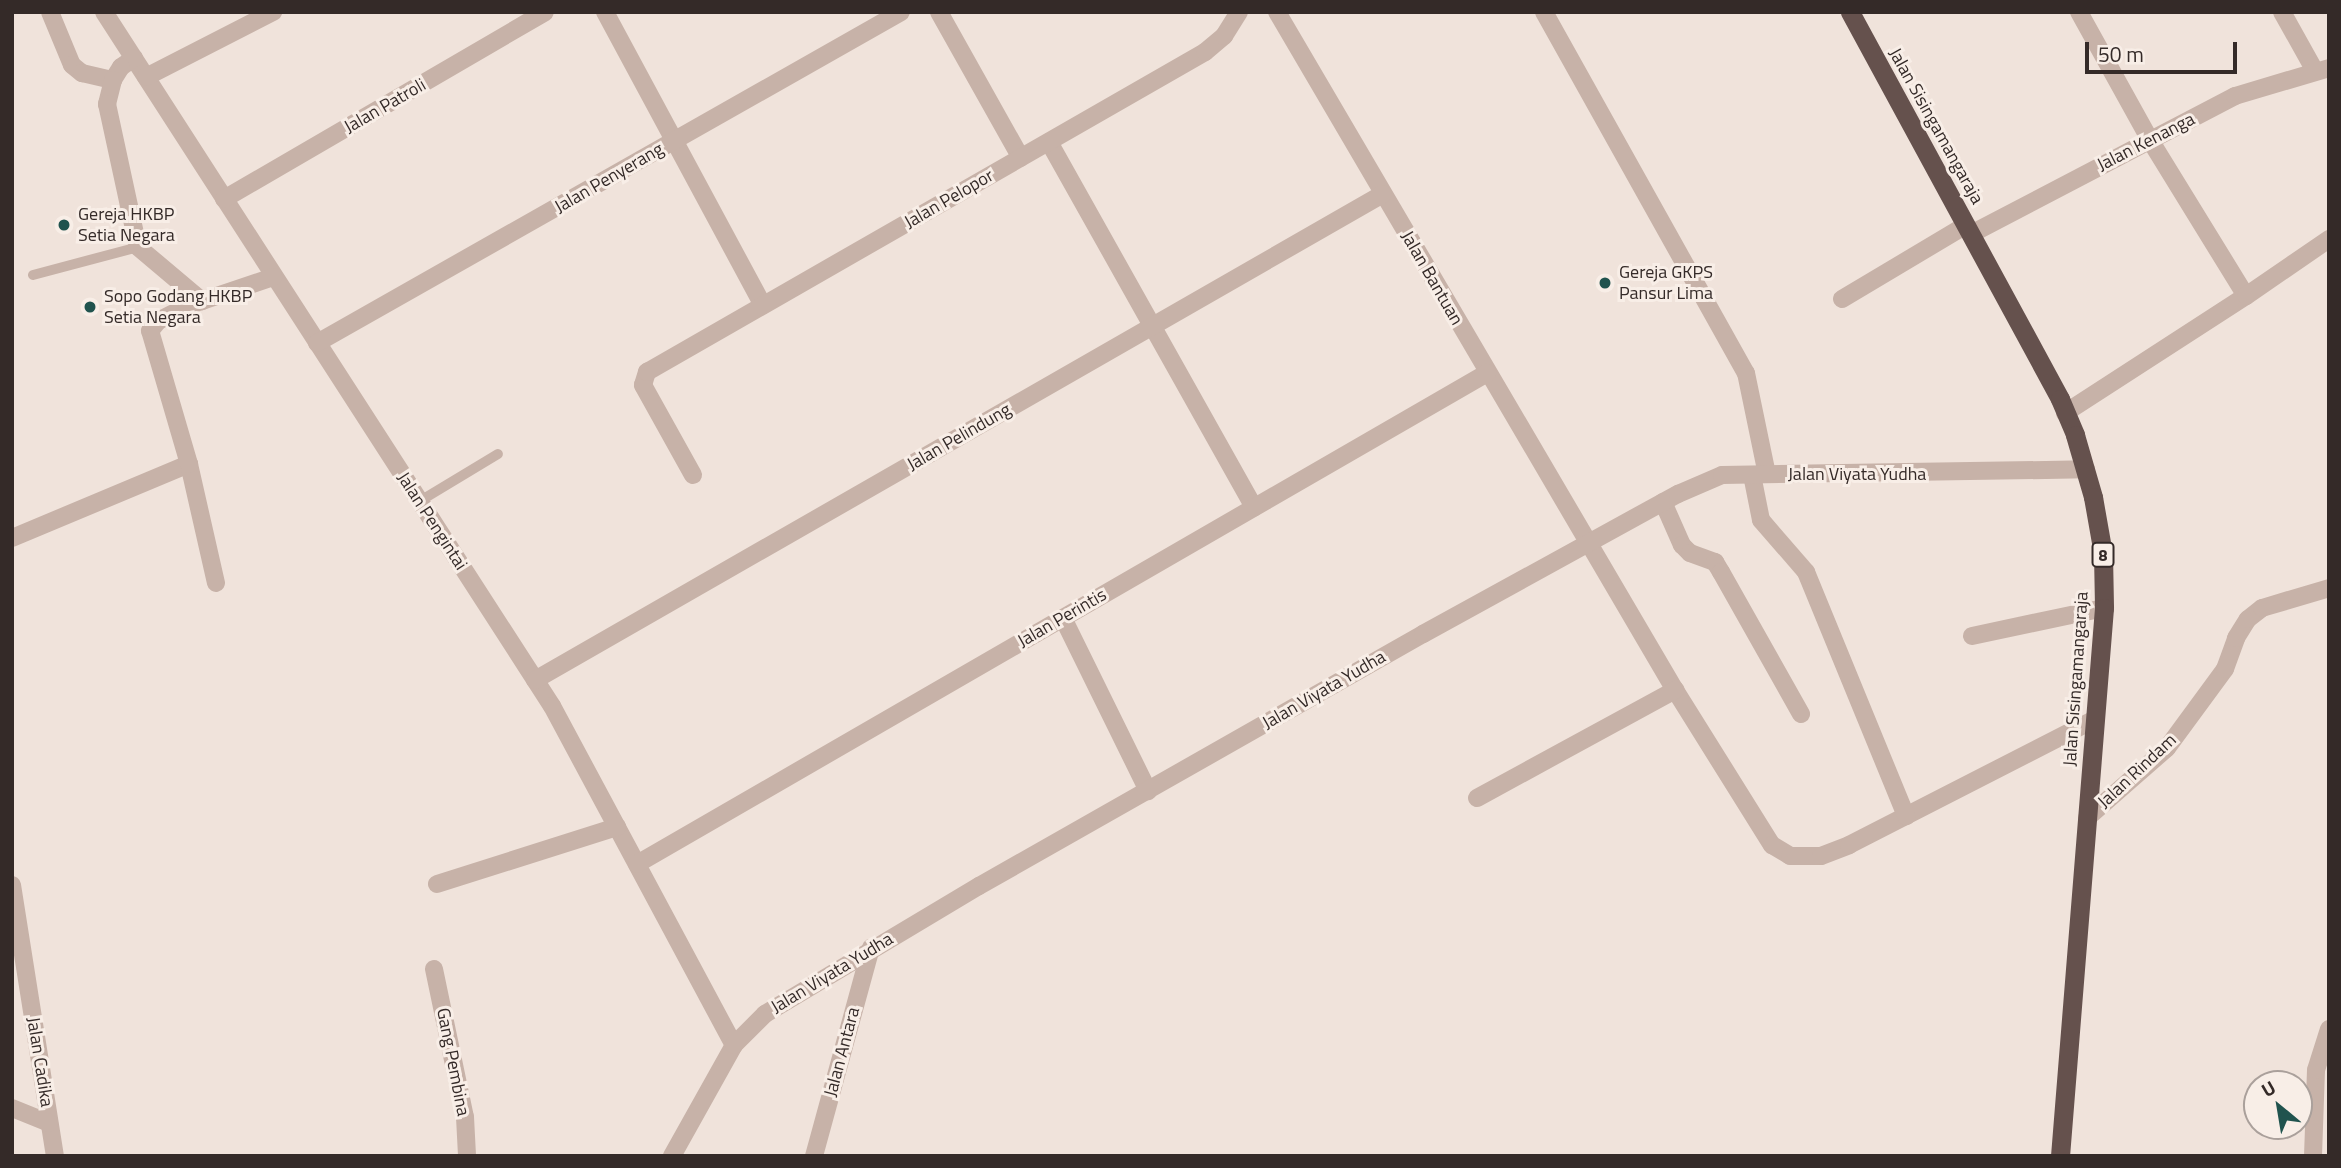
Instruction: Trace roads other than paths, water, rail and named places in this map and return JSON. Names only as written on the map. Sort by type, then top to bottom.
[{"type":"highway","name":"Jalan Sisingamangaraja","points":[[1850,12],[2065,412],[2086,469],[2103,554],[2104,608],[2060,1156]]},
{"type":"street","points":[[50,12],[72,65],[82,73],[113,80]]},
{"type":"street","name":"Jalan Pengintai","points":[[104,12],[535,680],[734,1045]]},
{"type":"street","points":[[146,77],[273,12]]},
{"type":"street","points":[[605,12],[763,305]]},
{"type":"street","name":"Jalan Penyerang","points":[[317,343],[901,12]]},
{"type":"street","points":[[939,12],[1021,158]]},
{"type":"street","name":"Jalan Pelopor","points":[[693,475],[643,385],[647,372],[1205,52],[1224,36],[1239,12]]},
{"type":"street","name":"Jalan Bantuan","points":[[1277,12],[1675,690],[1772,845],[1790,856],[1821,856],[1906,816],[2095,719]]},
{"type":"street","points":[[1544,12],[1746,373],[1760,475],[1761,520],[1806,572],[1906,816]]},
{"type":"street","points":[[2079,12],[2150,140],[2246,296]]},
{"type":"street","points":[[2282,12],[2322,69]]},
{"type":"street","name":"Jalan Patroli","points":[[224,199],[542,13]]},
{"type":"street","points":[[134,58],[121,67],[113,80],[107,104],[138,247],[202,301]]},
{"type":"street","name":"Jalan Kenanga","points":[[1842,299],[1968,229],[2235,96],[2322,69]]},
{"type":"street","points":[[1049,142],[1254,507]]},
{"type":"street","name":"Jalan Pelindung","points":[[535,680],[1382,194]]},
{"type":"street","points":[[2065,412],[2246,296],[2329,239]]},
{"type":"street","points":[[216,583],[189,464],[150,331],[158,321],[202,301],[273,277]]},
{"type":"street","name":"Jalan Perintis","points":[[637,864],[1487,373]]},
{"type":"street","points":[[12,538],[189,464]]},
{"type":"street","name":"Jalan Viyata Yudha","points":[[672,1156],[734,1045],[765,1014],[871,948],[1663,502],[1722,475],[2086,469]]},
{"type":"street","points":[[1663,502],[1682,545],[1690,553],[1715,562],[1801,714]]},
{"type":"street","name":"Jalan Rindam","points":[[2087,818],[2167,748],[2225,669],[2236,638],[2248,619],[2262,608],[2329,588]]},
{"type":"street","points":[[1972,636],[2104,608]]},
{"type":"street","points":[[1063,618],[1148,791]]},
{"type":"street","points":[[1477,798],[1675,690]]},
{"type":"street","points":[[437,884],[617,827]]},
{"type":"street","name":"Jalan Cadika","points":[[12,886],[17,942],[55,1156]]},
{"type":"street","name":"Jalan Antara","points":[[814,1156],[871,948]]},
{"type":"street","name":"Gang Pembina","points":[[434,969],[465,1117],[467,1156]]},
{"type":"street","points":[[2312,1156],[2329,1029]]},
{"type":"street","points":[[12,1108],[49,1123]]},
{"type":"lane","points":[[33,275],[138,247]]},
{"type":"lane","points":[[420,501],[498,454]]},
{"type":"place","name":"Gereja HKBP Setia Negara","points":[[64,225]]},
{"type":"place","name":"Gereja GKPS Pansur Lima","points":[[1605,283]]},
{"type":"place","name":"Sopo Godang HKBP Setia Negara","points":[[90,307]]}]
